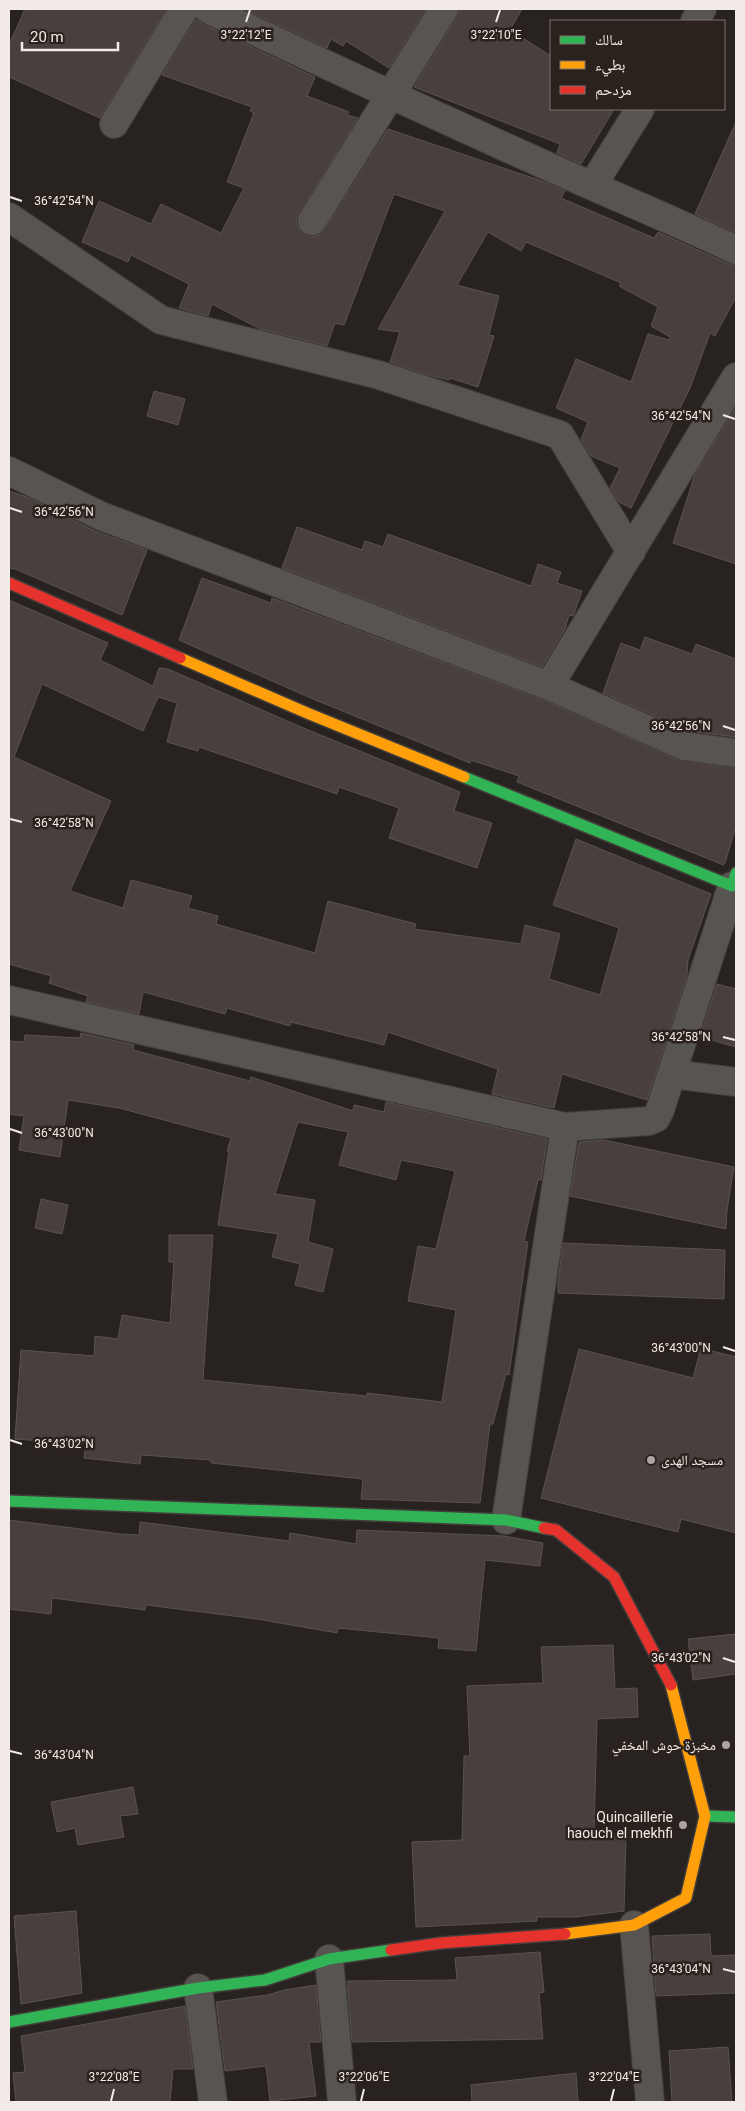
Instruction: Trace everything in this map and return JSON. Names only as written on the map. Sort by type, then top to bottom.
[{"type":"street","points":[[114,124],[184,9]]},
{"type":"street","points":[[208,9],[390,96],[736,250]]},
{"type":"street","points":[[312,222],[444,9]]},
{"type":"street","points":[[696,20],[702,9]]},
{"type":"street","points":[[592,186],[639,110]]},
{"type":"street","points":[[9,217],[161,320],[379,375],[560,435],[631,552]]},
{"type":"street","points":[[549,686],[736,377]]},
{"type":"street","points":[[9,470],[101,516],[549,686],[684,746],[736,753]]},
{"type":"street","points":[[9,583],[307,713],[734,879],[660,1110],[656,1118],[649,1121],[564,1127],[9,1000]]},
{"type":"street","points":[[672,1074],[736,1082]]},
{"type":"street","points":[[506,1520],[564,1127]]},
{"type":"street","points":[[9,1501],[506,1520],[556,1530],[614,1577],[670,1680],[705,1816],[686,1898],[634,1925],[570,1934],[441,1943],[329,1959],[266,1980],[198,1988],[9,2022]]},
{"type":"street","points":[[705,1816],[736,1817]]},
{"type":"street","points":[[634,1925],[650,2102]]},
{"type":"street","points":[[329,1959],[342,2102]]},
{"type":"street","points":[[198,1988],[213,2102]]},
{"type":"building","points":[[25,9],[166,9],[100,118],[9,77],[9,45]]},
{"type":"building","points":[[244,9],[426,9],[389,68],[346,41],[343,46],[331,39],[327,48]]},
{"type":"building","points":[[460,9],[522,9],[510,30],[550,55],[550,110],[613,110],[581,164],[557,153],[560,144],[414,87]]},
{"type":"building","points":[[196,19],[315,77],[307,96],[349,112],[347,115],[358,118],[299,213],[296,220],[298,228],[304,234],[311,237],[319,235],[325,229],[388,129],[542,181],[565,191],[561,198],[654,238],[658,232],[729,264],[736,265],[736,297],[715,336],[710,333],[690,388],[631,508],[619,502],[610,488],[620,468],[591,456],[581,439],[588,422],[556,408],[576,359],[631,382],[648,334],[669,340],[670,337],[651,326],[658,307],[619,286],[621,283],[526,242],[521,251],[488,232],[457,285],[499,296],[489,335],[494,336],[478,387],[450,378],[449,380],[424,374],[390,362],[400,332],[378,329],[445,211],[394,194],[344,325],[335,323],[327,346],[260,329],[212,304],[208,316],[179,308],[189,284],[131,255],[128,262],[82,242],[99,201],[151,224],[161,204],[221,233],[244,188],[227,182],[254,113],[250,111],[252,107],[162,75]]},
{"type":"building","points":[[736,122],[736,233],[695,214]]},
{"type":"building","points":[[154,391],[185,399],[178,425],[147,416]]},
{"type":"building","points":[[736,407],[736,564],[673,543],[695,474]]},
{"type":"building","points":[[9,491],[27,497],[95,531],[147,550],[122,615],[9,568]]},
{"type":"building","points":[[297,527],[362,550],[365,541],[383,547],[388,534],[531,586],[538,564],[561,572],[557,583],[582,591],[573,616],[569,615],[565,629],[542,667],[282,568]]},
{"type":"building","points":[[202,578],[271,603],[272,598],[543,700],[678,760],[736,768],[736,826],[725,863],[723,865],[517,782],[519,776],[471,760],[470,763],[313,699],[179,640]]},
{"type":"building","points":[[9,600],[108,643],[100,660],[153,686],[159,668],[168,669],[301,727],[460,792],[454,811],[492,823],[477,868],[389,838],[399,808],[339,787],[337,794],[199,747],[198,751],[167,742],[177,703],[158,697],[143,731],[42,684],[14,757],[111,801],[70,891],[123,908],[131,880],[192,896],[188,908],[218,916],[216,924],[315,953],[328,901],[416,924],[414,929],[521,944],[525,925],[560,934],[549,979],[600,995],[619,928],[553,905],[576,839],[711,894],[688,960],[687,976],[647,1100],[562,1074],[554,1108],[492,1094],[498,1069],[388,1032],[384,1045],[291,1022],[290,1026],[227,1008],[225,1014],[143,992],[139,1014],[86,1002],[88,996],[49,983],[51,976],[9,964]]},
{"type":"building","points":[[645,637],[692,654],[696,644],[736,659],[736,737],[688,731],[603,693],[621,643],[640,650]]},
{"type":"building","points":[[717,984],[736,989],[736,1047],[700,1037]]},
{"type":"building","points":[[81,1033],[134,1045],[133,1050],[250,1081],[251,1077],[353,1111],[354,1105],[384,1112],[386,1102],[547,1139],[541,1180],[538,1180],[524,1241],[528,1242],[509,1375],[506,1374],[493,1424],[490,1424],[480,1503],[361,1499],[363,1479],[211,1463],[211,1460],[141,1455],[140,1464],[84,1458],[86,1444],[15,1439],[21,1350],[94,1356],[95,1336],[118,1339],[122,1315],[170,1323],[174,1262],[169,1262],[169,1235],[213,1235],[203,1380],[367,1396],[367,1393],[442,1402],[456,1310],[408,1301],[418,1246],[436,1249],[455,1171],[401,1160],[396,1180],[339,1165],[348,1132],[298,1122],[275,1194],[315,1200],[308,1242],[333,1249],[323,1292],[295,1285],[300,1264],[272,1257],[278,1234],[218,1225],[229,1151],[227,1151],[231,1138],[119,1108],[68,1100],[60,1157],[19,1150],[24,1116],[9,1114],[9,1041],[24,1042],[25,1035],[80,1038]]},
{"type":"building","points":[[604,1140],[734,1167],[726,1229],[570,1196],[579,1142]]},
{"type":"building","points":[[41,1199],[68,1205],[62,1234],[35,1228]]},
{"type":"building","points":[[563,1243],[725,1250],[724,1299],[558,1293]]},
{"type":"building","name":"مسجد الهدى","points":[[701,1348],[736,1357],[736,1533],[681,1519],[678,1532],[541,1498],[579,1349],[693,1378]]},
{"type":"building","points":[[9,1520],[139,1535],[140,1522],[289,1541],[290,1533],[356,1544],[357,1530],[504,1536],[543,1543],[540,1566],[485,1560],[476,1651],[438,1648],[439,1638],[338,1628],[337,1633],[257,1619],[146,1605],[145,1610],[52,1598],[51,1614],[9,1609]]},
{"type":"building","points":[[736,1634],[736,1674],[693,1680],[688,1639]]},
{"type":"building","points":[[613,1645],[615,1689],[637,1688],[638,1717],[597,1719],[594,1833],[626,1834],[624,1911],[575,1917],[537,1917],[537,1921],[416,1927],[412,1842],[462,1840],[464,1756],[470,1756],[467,1686],[543,1683],[541,1647]]},
{"type":"building","points":[[133,1787],[138,1814],[120,1816],[124,1837],[78,1845],[75,1828],[57,1832],[51,1802]]},
{"type":"building","points":[[76,1911],[82,1993],[21,2004],[14,1916]]},
{"type":"building","points":[[710,1934],[711,1956],[736,1955],[736,1993],[656,1996],[652,1936]]},
{"type":"building","points":[[540,1952],[544,1992],[539,1993],[543,2039],[352,2042],[347,1981],[457,1980],[455,1958]]},
{"type":"building","points":[[316,1985],[321,2042],[309,2042],[316,2096],[270,2101],[266,2066],[225,2071],[216,2002],[267,1995]]},
{"type":"building","points":[[185,2006],[193,2069],[173,2069],[170,2102],[16,2102],[13,2073],[25,2072],[21,2036]]},
{"type":"building","points":[[728,2047],[732,2102],[672,2102],[669,2051]]},
{"type":"building","points":[[576,2073],[578,2102],[472,2102],[471,2085]]},
{"type":"traffic: fast","points":[[464,777],[732,886],[736,873]]},
{"type":"traffic: fast","points":[[9,1501],[506,1520],[544,1528]]},
{"type":"traffic: fast","points":[[705,1816],[736,1817]]},
{"type":"traffic: fast","points":[[9,2022],[198,1988],[265,1980],[329,1959],[391,1950]]},
{"type":"traffic: slow","points":[[180,658],[307,713],[464,777]]},
{"type":"traffic: slow","points":[[565,1934],[634,1925],[686,1898],[705,1816],[671,1685]]},
{"type":"traffic: jam","points":[[9,583],[180,658]]},
{"type":"traffic: jam","points":[[544,1528],[556,1530],[614,1577],[671,1685]]},
{"type":"traffic: jam","points":[[391,1950],[441,1943],[565,1934]]},
{"type":"place","name":"مسجد الهدى","points":[[651,1460]]},
{"type":"place","name":"مخبزة حوش المخفي","points":[[726,1745]]},
{"type":"place","name":"Quincaillerie haouch el mekhfi","points":[[683,1825]]}]
